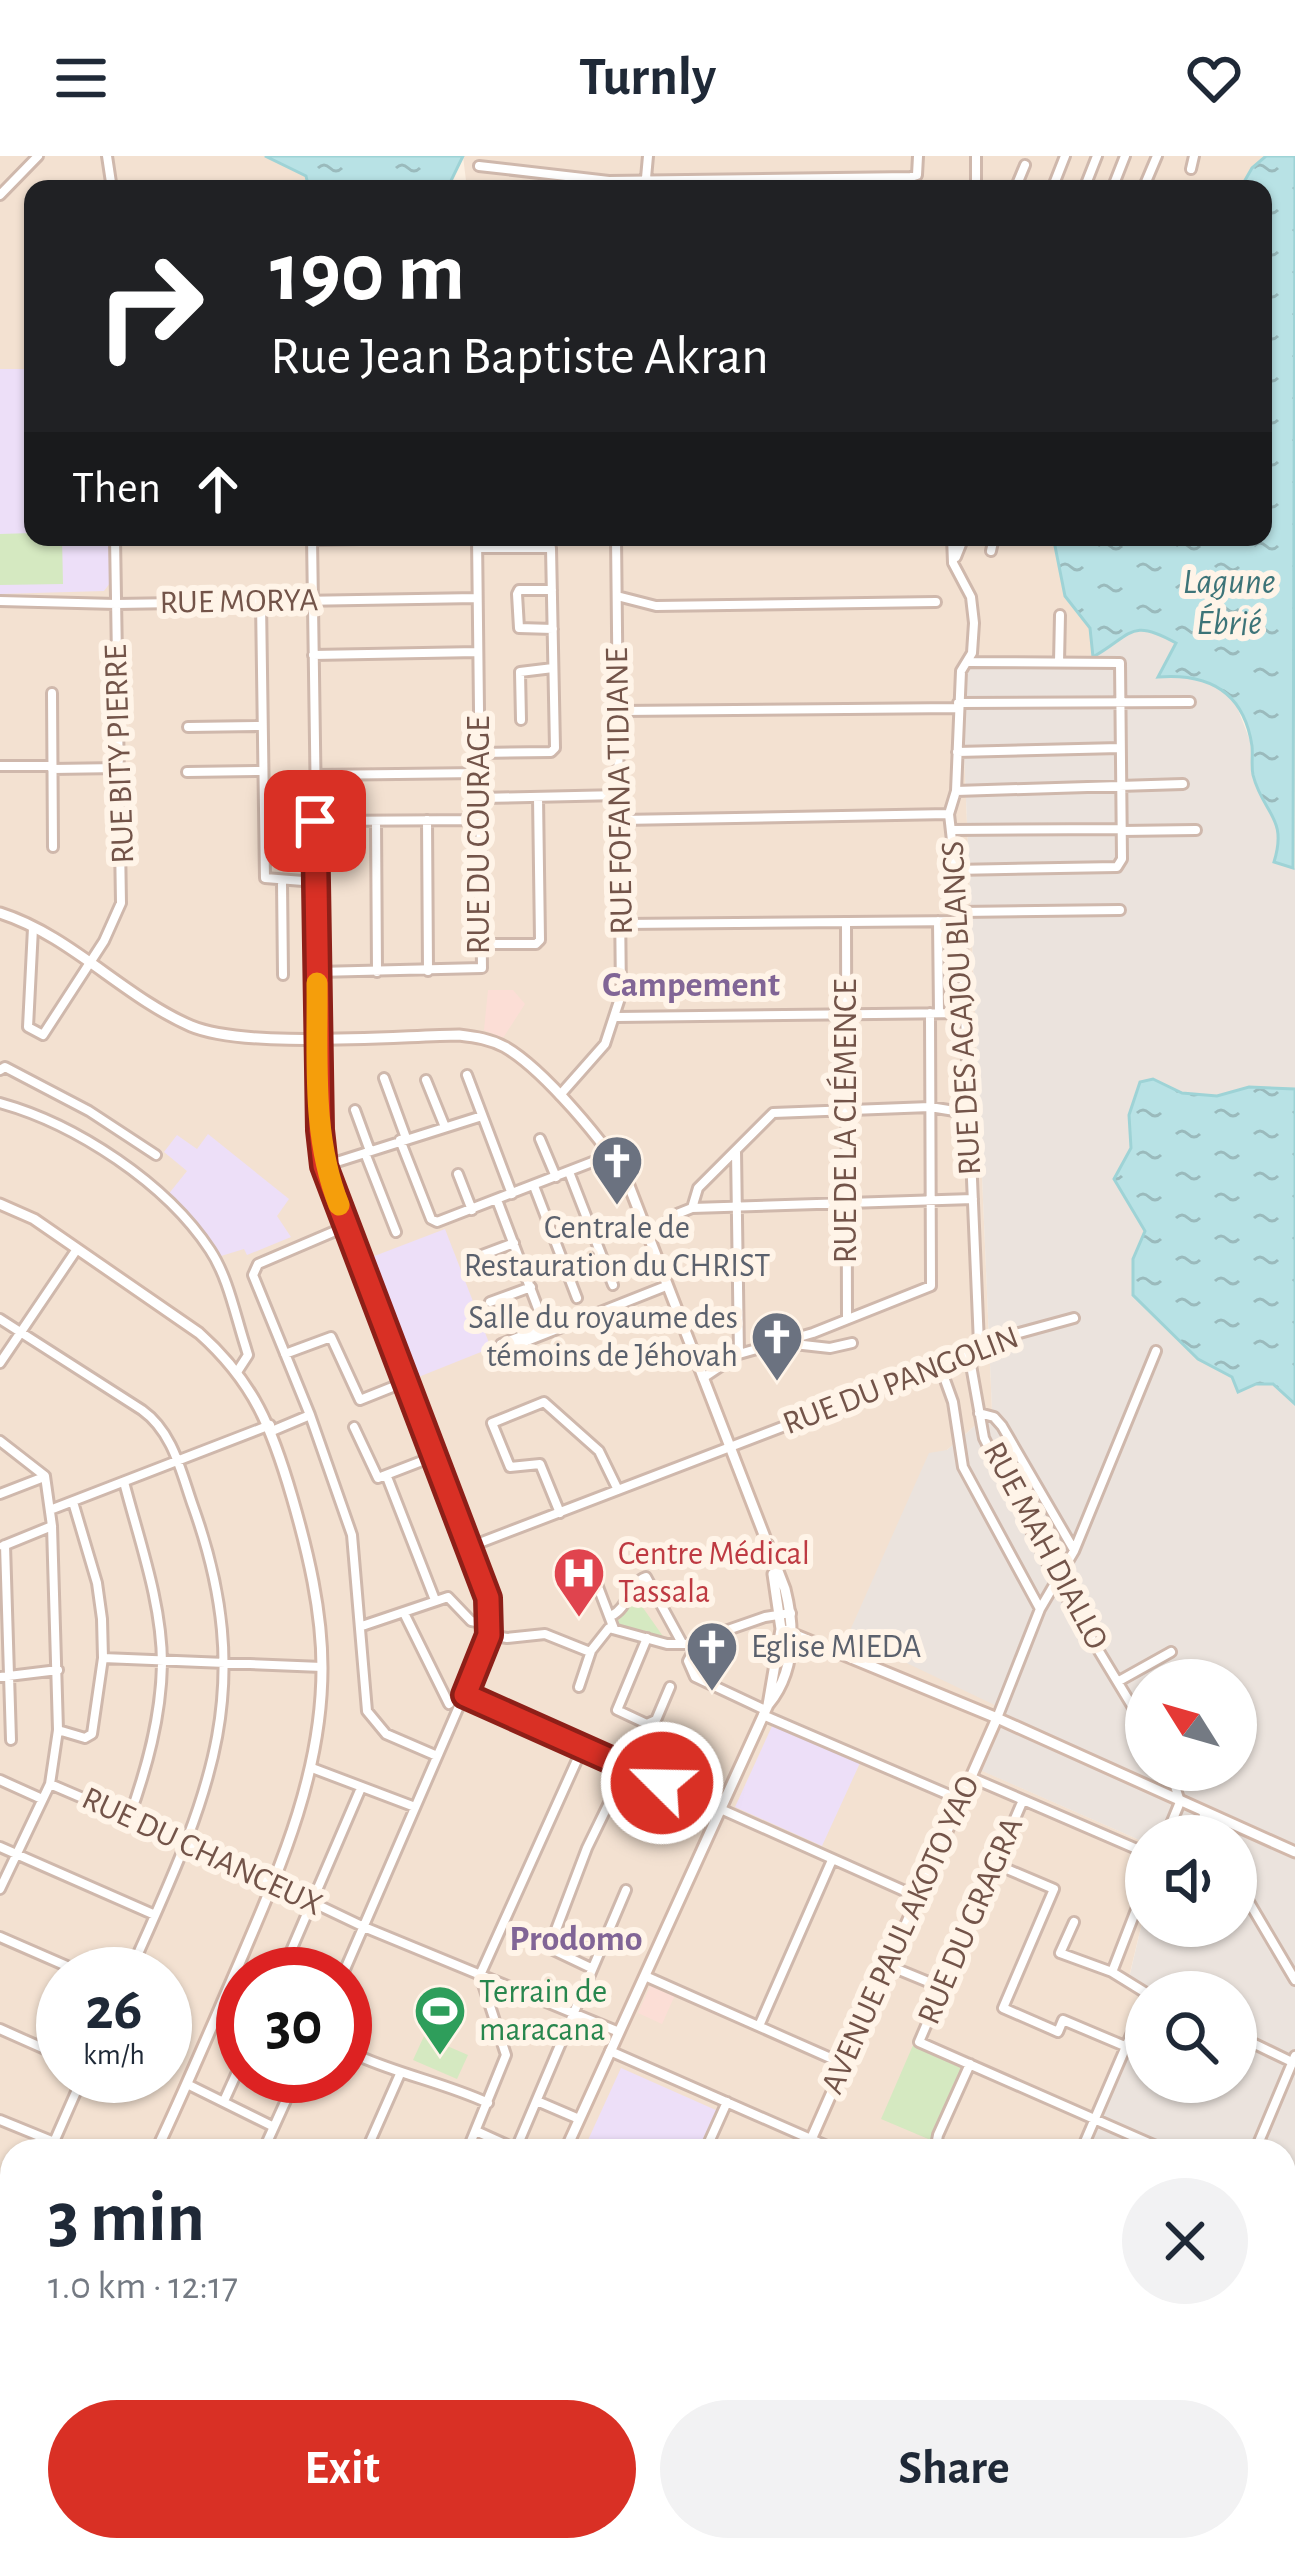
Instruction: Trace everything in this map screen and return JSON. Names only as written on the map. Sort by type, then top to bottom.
[{"type":"street","points":[[0,195],[38,156]]},
{"type":"street","points":[[811,180],[910,177],[917,175],[918,156]]},
{"type":"street","points":[[1190,169],[1194,156]]},
{"type":"street","points":[[1019,180],[1025,165]]},
{"type":"street","points":[[479,166],[591,180]]},
{"type":"street","name":"RUE BITY PIERRE","points":[[33,928],[28,1027],[46,1033],[122,903],[115,546]]},
{"type":"street","points":[[312,546],[317,1037],[324,1166],[488,1598],[490,1630],[355,1947]]},
{"type":"street","name":"RUE DU COURAGE","points":[[317,972],[478,971],[484,964],[477,546]]},
{"type":"street","points":[[480,753],[554,750],[549,546]]},
{"type":"street","name":"RUE FOFANA TIDIANE","points":[[559,1096],[605,1044],[621,995],[616,546]]},
{"type":"street","name":"RUE DES ACAJOU BLANCS","points":[[952,546],[953,563],[970,597],[974,623],[968,662],[962,671],[956,791],[950,814],[961,917],[980,1344]]},
{"type":"street","points":[[953,563],[960,546]]},
{"type":"street","points":[[991,551],[992,546]]},
{"type":"street","points":[[552,590],[519,590],[517,594],[519,628],[553,629]]},
{"type":"street","points":[[617,596],[656,606],[936,602]]},
{"type":"street","name":"RUE MORYA","points":[[0,601],[116,604],[477,598]]},
{"type":"street","points":[[261,602],[265,878],[316,882]]},
{"type":"street","points":[[1059,662],[1060,616]]},
{"type":"street","points":[[313,655],[478,652]]},
{"type":"street","points":[[954,870],[1117,867],[1121,862],[1121,666],[1114,660],[968,662]]},
{"type":"street","points":[[521,720],[520,672],[553,668]]},
{"type":"street","points":[[52,693],[53,848]]},
{"type":"street","points":[[620,711],[1190,702]]},
{"type":"street","points":[[188,727],[262,726]]},
{"type":"street","points":[[958,752],[1120,748]]},
{"type":"street","points":[[0,766],[120,768]]},
{"type":"street","points":[[188,772],[263,772]]},
{"type":"street","points":[[314,775],[480,772]]},
{"type":"street","points":[[956,791],[1183,784]]},
{"type":"street","points":[[481,798],[620,795]]},
{"type":"street","points":[[483,944],[536,944],[540,940],[538,797]]},
{"type":"street","points":[[621,820],[950,814]]},
{"type":"street","points":[[427,820],[428,971]]},
{"type":"street","points":[[315,821],[481,820]]},
{"type":"street","points":[[376,821],[377,972]]},
{"type":"street","points":[[951,830],[1196,830]]},
{"type":"street","points":[[282,882],[283,975]]},
{"type":"street","points":[[623,924],[938,921],[1120,910]]},
{"type":"street","points":[[0,913],[200,1029],[240,1036],[482,1038],[516,1054],[613,1154],[729,1449],[794,1632],[786,1669],[571,2139]]},
{"type":"street","points":[[702,1378],[739,1354],[932,1286],[930,1107],[938,921]]},
{"type":"street","name":"RUE DE LA CLÉMENCE","points":[[846,922],[847,1319]]},
{"type":"street","points":[[616,1017],[964,1012]]},
{"type":"street","points":[[0,1070],[5,1066],[89,1111],[157,1155]]},
{"type":"street","points":[[467,1075],[512,1194]]},
{"type":"street","points":[[384,1078],[431,1219],[437,1222],[613,1154]]},
{"type":"street","points":[[426,1080],[445,1127]]},
{"type":"street","points":[[0,1103],[56,1124],[120,1161],[195,1232],[211,1251],[248,1355],[237,1372]]},
{"type":"street","points":[[692,1208],[698,1188],[773,1113],[930,1107],[967,1113]]},
{"type":"street","points":[[355,1110],[396,1232]]},
{"type":"street","points":[[324,1166],[482,1116]]},
{"type":"street","points":[[540,1139],[556,1177]]},
{"type":"street","points":[[736,1150],[739,1354]]},
{"type":"street","points":[[569,1172],[613,1286]]},
{"type":"street","points":[[458,1174],[472,1210]]},
{"type":"street","points":[[534,1186],[577,1298]]},
{"type":"street","points":[[648,1236],[692,1208],[973,1199]]},
{"type":"street","points":[[497,1200],[545,1327],[500,1344]]},
{"type":"street","points":[[0,1204],[34,1219],[199,1333],[237,1372],[271,1428],[306,1543],[322,1666],[312,1768],[273,1883],[192,2072]]},
{"type":"street","points":[[347,1226],[253,1270],[352,1535],[367,1711],[386,1734],[436,1756]]},
{"type":"street","points":[[474,1258],[514,1243]]},
{"type":"street","points":[[0,1363],[77,1249]]},
{"type":"street","points":[[490,1303],[531,1286]]},
{"type":"street","points":[[494,1354],[666,1286]]},
{"type":"street","points":[[0,1318],[154,1419],[178,1463],[221,1606],[224,1666],[211,1776],[188,1843],[141,1947]]},
{"type":"street","name":"RUE DU PANGOLIN","points":[[469,1547],[940,1366],[980,1344],[1074,1318]]},
{"type":"street","points":[[285,1354],[331,1336],[360,1400],[405,1382]]},
{"type":"street","points":[[778,1342],[830,1348],[852,1343]]},
{"type":"street","points":[[997,1718],[1040,1609],[1074,1551],[1156,1351]]},
{"type":"street","name":"RUE MAH DIALLO","points":[[969,1354],[984,1438],[1056,1580],[1125,1693]]},
{"type":"street","points":[[940,1366],[953,1402],[963,1466],[1040,1609]]},
{"type":"street","points":[[560,1513],[540,1464],[510,1467],[492,1423],[544,1402],[598,1451],[619,1490]]},
{"type":"street","points":[[978,1413],[998,1420],[1074,1551]]},
{"type":"street","points":[[50,1510],[310,1415]]},
{"type":"street","points":[[354,1427],[381,1479],[435,1456]]},
{"type":"street","points":[[0,1441],[45,1476],[52,1526],[58,1670],[58,1730],[50,1784],[0,1889]]},
{"type":"street","points":[[0,1494],[45,1476]]},
{"type":"street","points":[[387,1477],[435,1600]]},
{"type":"street","points":[[124,1482],[155,1606],[162,1661],[148,1764],[129,1818]]},
{"type":"street","points":[[58,1730],[85,1738],[92,1734],[103,1658],[97,1583],[73,1502]]},
{"type":"street","points":[[11,1740],[4,1676],[2,1546],[52,1526]]},
{"type":"street","points":[[592,1571],[614,1628]]},
{"type":"street","points":[[610,1616],[622,1609],[635,1582],[646,1576],[682,1643]]},
{"type":"street","points":[[362,1626],[451,1598],[471,1621],[507,1638],[545,1634],[591,1651]]},
{"type":"street","points":[[404,1613],[449,1704]]},
{"type":"street","points":[[765,1710],[785,1613]]},
{"type":"street","points":[[579,1687],[591,1651],[606,1630],[695,1644],[785,1613]]},
{"type":"street","points":[[781,1629],[997,1718],[1295,1852]]},
{"type":"street","points":[[647,1638],[617,1710],[647,1724]]},
{"type":"street","points":[[695,1644],[688,1661],[690,1673],[961,1800]]},
{"type":"street","points":[[1118,1681],[1171,1652]]},
{"type":"street","points":[[103,1658],[322,1666]]},
{"type":"street","points":[[4,1676],[58,1670]]},
{"type":"street","points":[[591,1968],[549,1948],[587,1848],[670,1687]]},
{"type":"street","points":[[465,1695],[918,1897]]},
{"type":"street","name":"AVENUE PAUL AKOTO YAO","points":[[811,2139],[997,1718]]},
{"type":"street","points":[[473,2139],[506,2055],[481,1975],[583,1749]]},
{"type":"street","points":[[312,1768],[415,1807]]},
{"type":"street","points":[[970,1777],[1125,1844]]},
{"type":"street","points":[[0,1780],[42,1799]]},
{"type":"street","name":"RUE DU CHANCEUX","points":[[50,1784],[364,1927],[619,2032]]},
{"type":"street","points":[[293,1947],[362,1787]]},
{"type":"street","points":[[1175,1815],[1180,1802],[1177,1791]]},
{"type":"street","name":"RUE DU GRAGRA","points":[[970,2064],[919,2042],[1023,1800]]},
{"type":"street","points":[[0,1847],[155,1915]]},
{"type":"street","points":[[759,2026],[832,1860]]},
{"type":"street","points":[[995,1864],[1054,1889],[1003,2008],[1058,2032],[1063,2020],[1125,2046]]},
{"type":"street","points":[[521,2139],[626,1891]]},
{"type":"street","points":[[1257,1916],[1295,1980]]},
{"type":"street","points":[[1074,1922],[1060,1953],[1125,1982]]},
{"type":"street","points":[[0,1936],[36,1952]]},
{"type":"street","points":[[1112,1972],[1125,1938]]},
{"type":"street","points":[[887,1965],[943,1988]]},
{"type":"street","points":[[645,1976],[844,2065]]},
{"type":"street","points":[[0,2029],[36,2045]]},
{"type":"street","points":[[1257,2044],[1294,2059],[1260,2139]]},
{"type":"street","points":[[610,2050],[811,2139]]},
{"type":"street","points":[[1087,2139],[1125,2052]]},
{"type":"street","points":[[372,2061],[488,2103]]},
{"type":"street","points":[[937,2139],[970,2064],[1140,2139]]},
{"type":"street","points":[[371,2139],[400,2074]]},
{"type":"street","points":[[537,2101],[580,2119]]},
{"type":"street","points":[[710,2139],[727,2102]]},
{"type":"street","points":[[55,2139],[71,2103]]},
{"type":"street","points":[[162,2139],[178,2103]]},
{"type":"street","points":[[226,2103],[274,2127]]},
{"type":"street","points":[[268,2139],[285,2103]]},
{"type":"street","points":[[0,2120],[38,2139]]},
{"type":"street","points":[[476,2132],[492,2139]]},
{"type":"shaded area","points":[[0,156],[265,156],[308,180],[24,180],[24,546],[1055,546],[1065,596],[1090,628],[1093,657],[960,659],[992,1411],[947,1450],[1005,1711],[981,1770],[1125,1834],[1125,1947],[1136,1947],[1130,1971],[1125,1971],[1125,2059],[1089,2139],[0,2139]]},
{"type":"shaded area","points":[[463,156],[1266,156],[1245,180],[466,180]]},
{"type":"shaded area","points":[[0,369],[24,369],[24,546],[110,546],[110,583],[104,591],[0,594]]},
{"type":"shaded area","points":[[1143,627],[1176,643],[1159,677],[1185,675],[1215,685],[1234,699],[1252,746],[1252,771],[1282,830],[1275,862],[1295,868],[1295,1089],[1249,1087],[1218,1096],[1182,1093],[1153,1079],[1140,1081],[1129,1115],[1132,1148],[1114,1179],[1145,1232],[1133,1259],[1133,1295],[1198,1359],[1232,1377],[1238,1391],[1273,1384],[1295,1404],[1295,2139],[1089,2139],[1125,2059],[1125,2103],[1257,2103],[1257,1971],[1131,1971],[1136,1947],[1257,1947],[1257,1815],[1125,1815],[1125,1834],[980,1770],[1005,1710],[848,1635],[929,1453],[947,1450],[992,1411],[960,659],[1093,657],[1129,630]]},
{"type":"shaded area","points":[[488,990],[513,990],[525,1004],[503,1038],[484,1030]]},
{"type":"shaded area","points":[[208,1134],[289,1199],[277,1216],[291,1237],[247,1255],[244,1249],[221,1256],[167,1196],[187,1171],[164,1152],[177,1135],[197,1149]]},
{"type":"shaded area","points":[[445,1229],[491,1348],[411,1380],[364,1260]]},
{"type":"shaded area","points":[[773,1724],[860,1763],[822,1846],[735,1807]]},
{"type":"shaded area","points":[[651,1984],[675,1995],[662,2024],[638,2013]]},
{"type":"shaded area","points":[[621,2068],[718,2111],[705,2139],[588,2139]]},
{"type":"green space","points":[[24,533],[24,546],[62,546],[63,584],[0,585],[0,534]]},
{"type":"green space","points":[[634,1595],[667,1642],[612,1626]]},
{"type":"green space","name":"Terrain de maracana","points":[[424,2036],[468,2055],[457,2079],[413,2060]]},
{"type":"green space","points":[[917,2036],[969,2058],[934,2139],[881,2119]]},
{"type":"water","points":[[265,156],[463,156],[451,180],[307,180]]},
{"type":"water","name":"Lagune Ébrié","points":[[1266,156],[1295,156],[1293,868],[1274,862],[1276,825],[1253,775],[1248,727],[1232,699],[1193,678],[1158,677],[1176,643],[1149,631],[1132,632],[1093,657],[1090,628],[1065,596],[1055,546],[1272,546],[1272,180],[1245,180]]},
{"type":"water","points":[[1153,1079],[1182,1093],[1217,1096],[1249,1087],[1295,1089],[1295,1404],[1273,1384],[1256,1384],[1238,1392],[1232,1377],[1198,1359],[1133,1295],[1133,1259],[1145,1231],[1114,1179],[1131,1148],[1129,1115],[1140,1082]]},
{"type":"slow traffic","points":[[317,983],[321,1153],[339,1205]]},
{"type":"place","name":"Centrale de Restauration du CHRIST","points":[[617,1207]]},
{"type":"place","name":"Salle du royaume des témoins de Jéhovah","points":[[777,1383]]},
{"type":"place","name":"Centre Médical Tassala","points":[[579,1619]]},
{"type":"place","name":"Eglise MIEDA","points":[[712,1693]]},
{"type":"place","name":"Terrain de maracana","points":[[440,2057]]},
{"type":"district","name":"Campement","points":[[691,985]]},
{"type":"district","name":"Prodomo","points":[[576,1939]]},
{"type":"route","points":[[315,821],[321,1153],[488,1598],[489,1635],[465,1695],[662,1783]]}]
